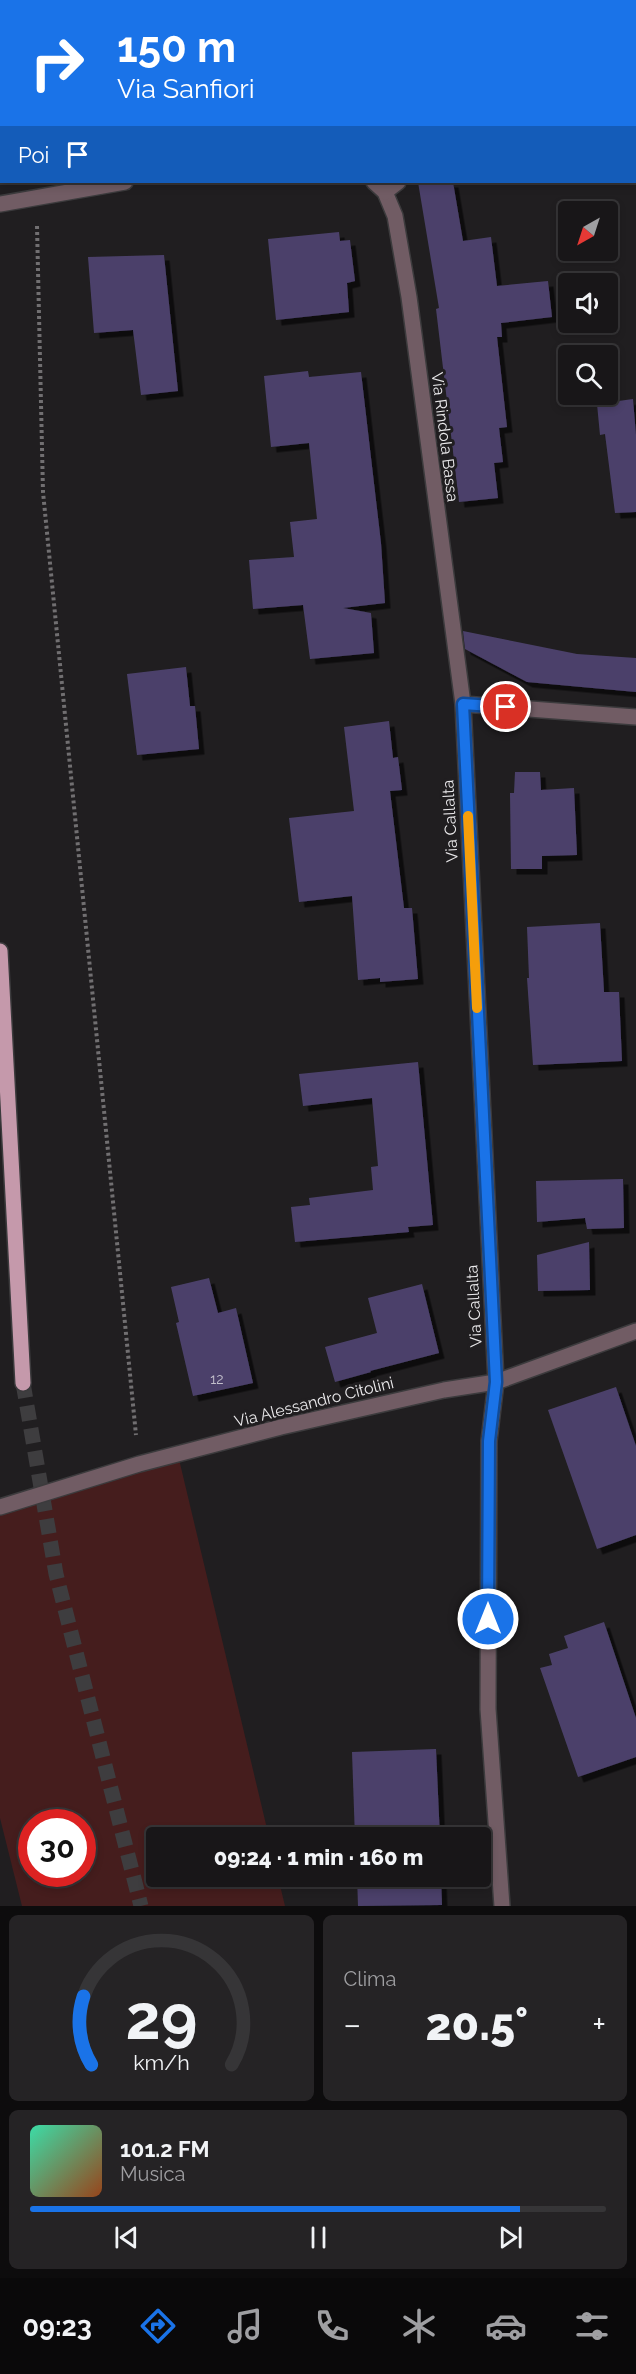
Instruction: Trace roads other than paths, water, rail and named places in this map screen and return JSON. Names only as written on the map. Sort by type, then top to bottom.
[{"type":"main road","points":[[0,951],[23,1383]]},
{"type":"street","points":[[5,203],[120,183]]},
{"type":"street","name":"Via Rindola Bassa","points":[[380,187],[395,216],[409,297],[463,704]]},
{"type":"street","points":[[463,704],[636,717]]},
{"type":"street","name":"Via Callalta","points":[[463,704],[496,1382],[489,1441],[488,1709],[502,1906]]},
{"type":"street","name":"Via Alessandro Citolini","points":[[0,1507],[139,1464],[281,1427],[444,1390],[496,1382],[636,1331]]},
{"type":"tunnel","points":[[23,1383],[56,1574],[141,1906]]}]
